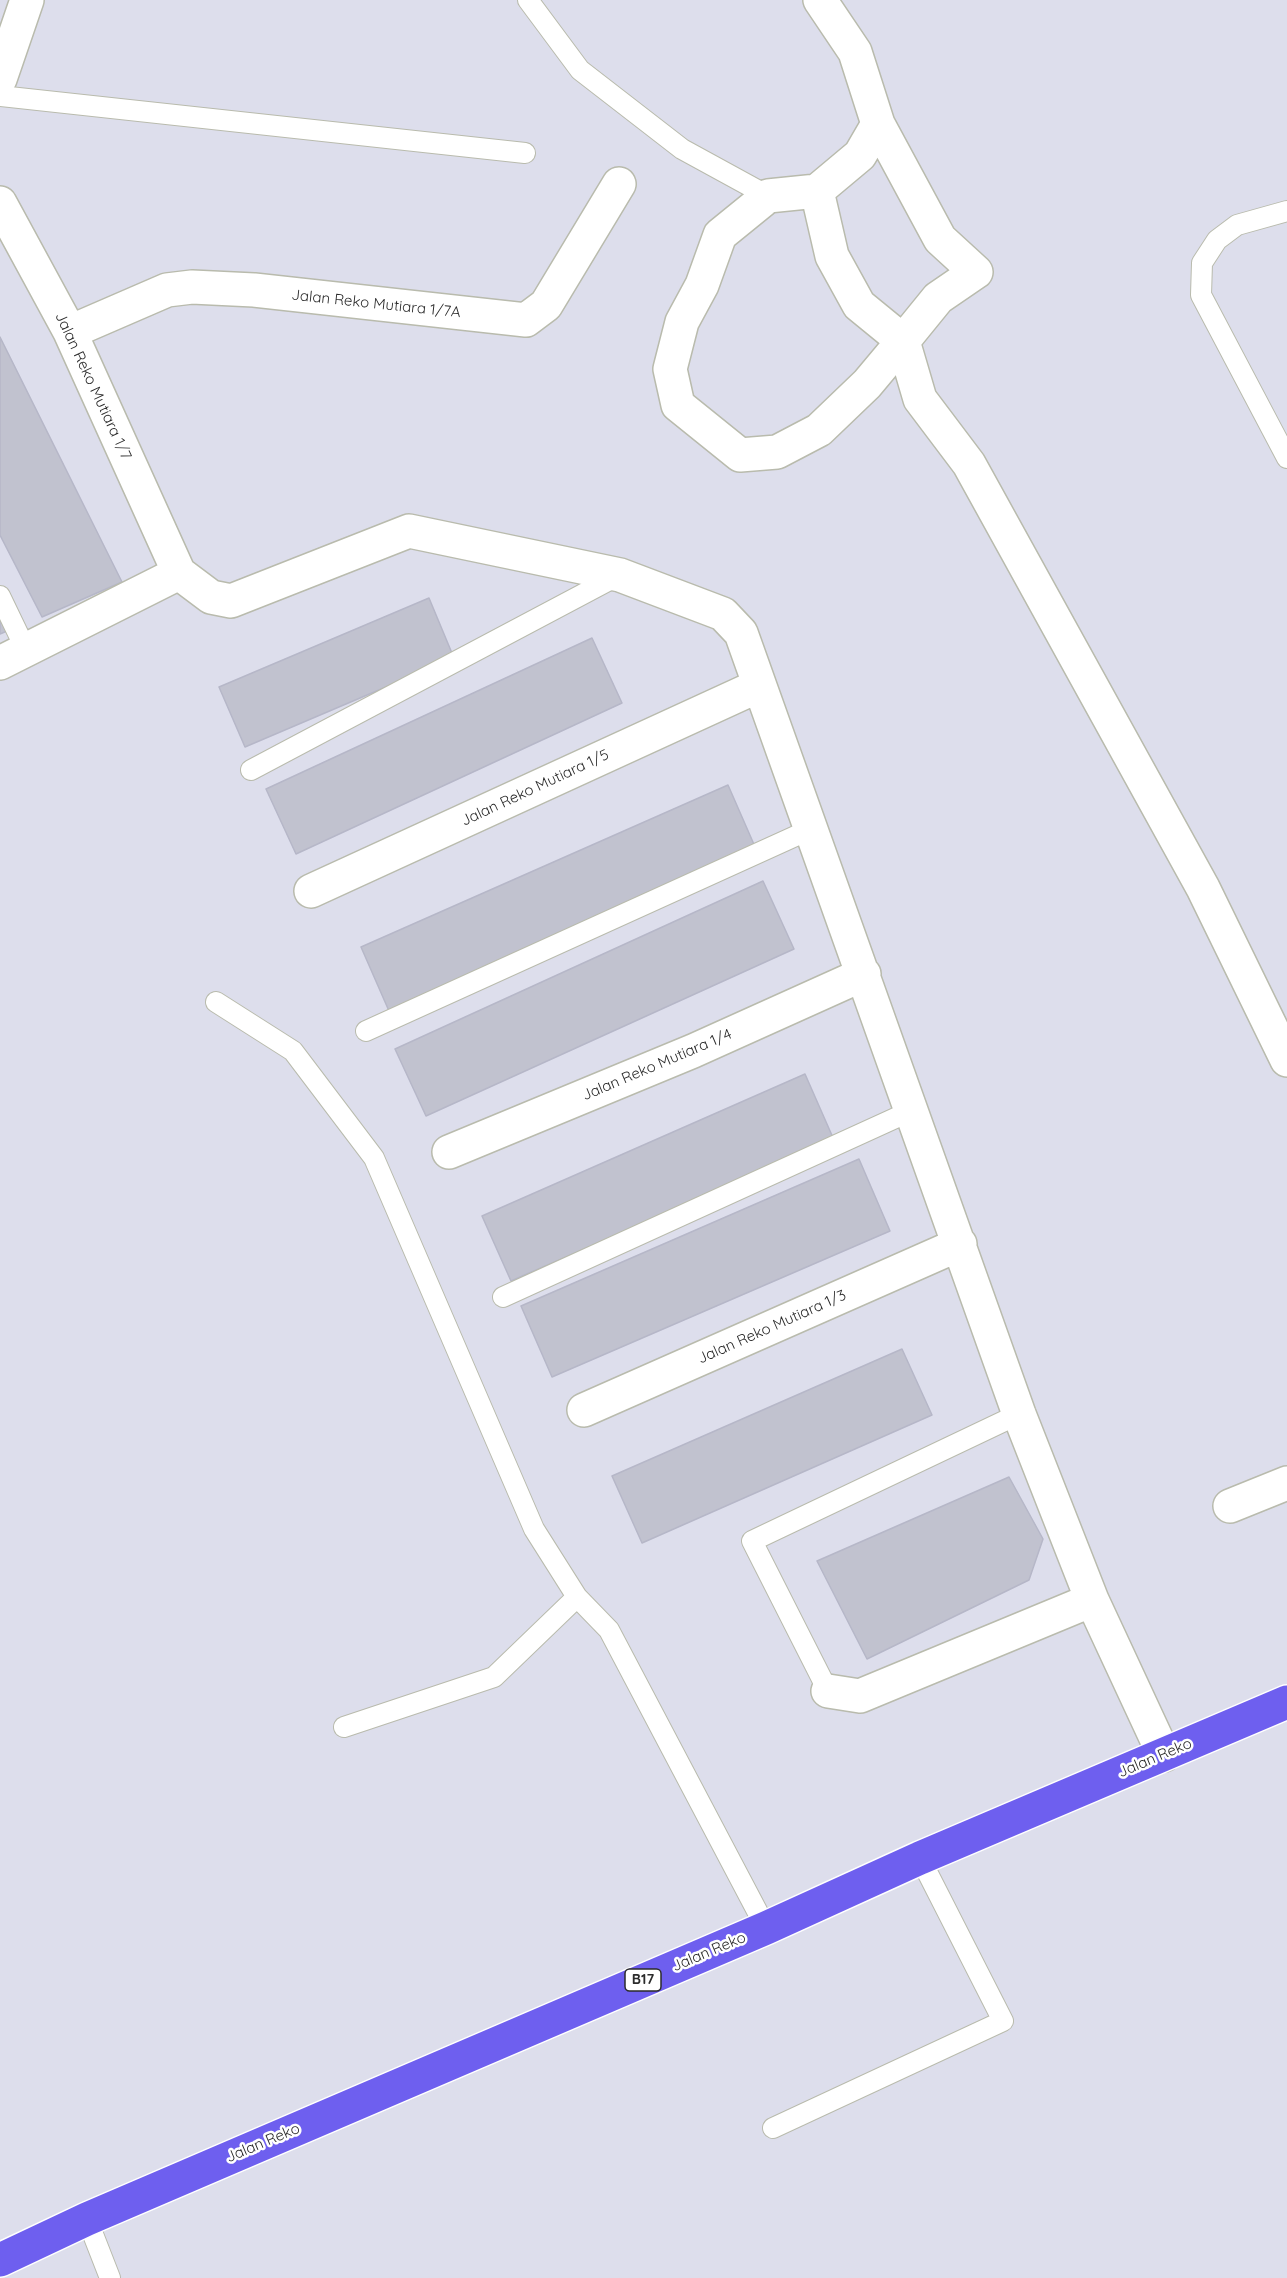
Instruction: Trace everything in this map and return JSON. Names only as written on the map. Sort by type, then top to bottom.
[{"type":"main road","name":"Jalan Reko","points":[[0,2260],[87,2219],[766,1928],[920,1858],[1287,1701]]},
{"type":"street","points":[[0,79],[27,0]]},
{"type":"street","points":[[820,0],[855,52],[879,124],[940,239],[976,272],[938,298],[867,384],[819,430],[777,452],[740,455],[678,405],[670,369],[682,322],[702,285],[720,235],[768,196],[817,191],[860,155],[879,124]]},
{"type":"street","name":"Jalan Reko Mutiara 1/7A","points":[[70,332],[167,290],[192,287],[254,290],[526,320],[546,305],[619,184]]},
{"type":"street","points":[[817,191],[832,256],[859,305],[903,341],[920,399],[969,464],[1203,888],[1287,1060]]},
{"type":"street","name":"Jalan Reko Mutiara 1/7","points":[[0,203],[70,332],[179,573]]},
{"type":"street","points":[[13,656],[179,573],[211,597],[231,601],[409,531],[620,575],[723,614],[741,633],[913,1110],[1019,1414],[1092,1600],[1164,1755]]},
{"type":"street","name":"Jalan Reko Mutiara 1/5","points":[[311,891],[759,686]]},
{"type":"street","name":"Jalan Reko Mutiara 1/4","points":[[449,1152],[693,1051],[864,974]]},
{"type":"street","name":"Jalan Reko Mutiara 1/3","points":[[584,1410],[960,1244]]},
{"type":"street","points":[[1230,1506],[1287,1483]]},
{"type":"street","points":[[828,1690],[860,1696],[1092,1600]]},
{"type":"lane","points":[[528,0],[580,70],[682,149],[768,196]]},
{"type":"lane","points":[[0,96],[525,153]]},
{"type":"lane","points":[[1287,211],[1237,225],[1216,240],[1202,263],[1202,295],[1287,458]]},
{"type":"lane","points":[[251,770],[620,575]]},
{"type":"lane","points":[[0,596],[13,656]]},
{"type":"lane","points":[[366,1032],[811,830]]},
{"type":"lane","points":[[216,1002],[293,1051],[374,1158],[534,1528],[577,1597],[609,1630],[766,1928]]},
{"type":"lane","points":[[503,1297],[913,1110]]},
{"type":"lane","points":[[828,1690],[752,1541],[1019,1414]]},
{"type":"lane","points":[[344,1727],[494,1677],[577,1597]]},
{"type":"lane","points":[[772,2128],[1003,2021],[920,1858]]},
{"type":"lane","points":[[87,2219],[110,2278]]},
{"type":"building","points":[[0,337],[122,582],[42,617],[0,535]]},
{"type":"building","points":[[429,598],[454,658],[245,747],[219,687]]},
{"type":"building","points":[[0,599],[14,628],[0,634]]},
{"type":"building","points":[[592,638],[622,703],[296,854],[266,789]]},
{"type":"building","points":[[728,785],[756,849],[389,1011],[361,947]]},
{"type":"building","points":[[763,881],[794,949],[426,1116],[395,1049]]},
{"type":"building","points":[[805,1074],[834,1140],[511,1281],[482,1216]]},
{"type":"building","points":[[859,1159],[890,1231],[552,1377],[521,1306]]},
{"type":"building","points":[[902,1349],[932,1415],[642,1543],[612,1476]]},
{"type":"building","points":[[1009,1477],[1043,1539],[1029,1580],[867,1659],[817,1561]]}]
